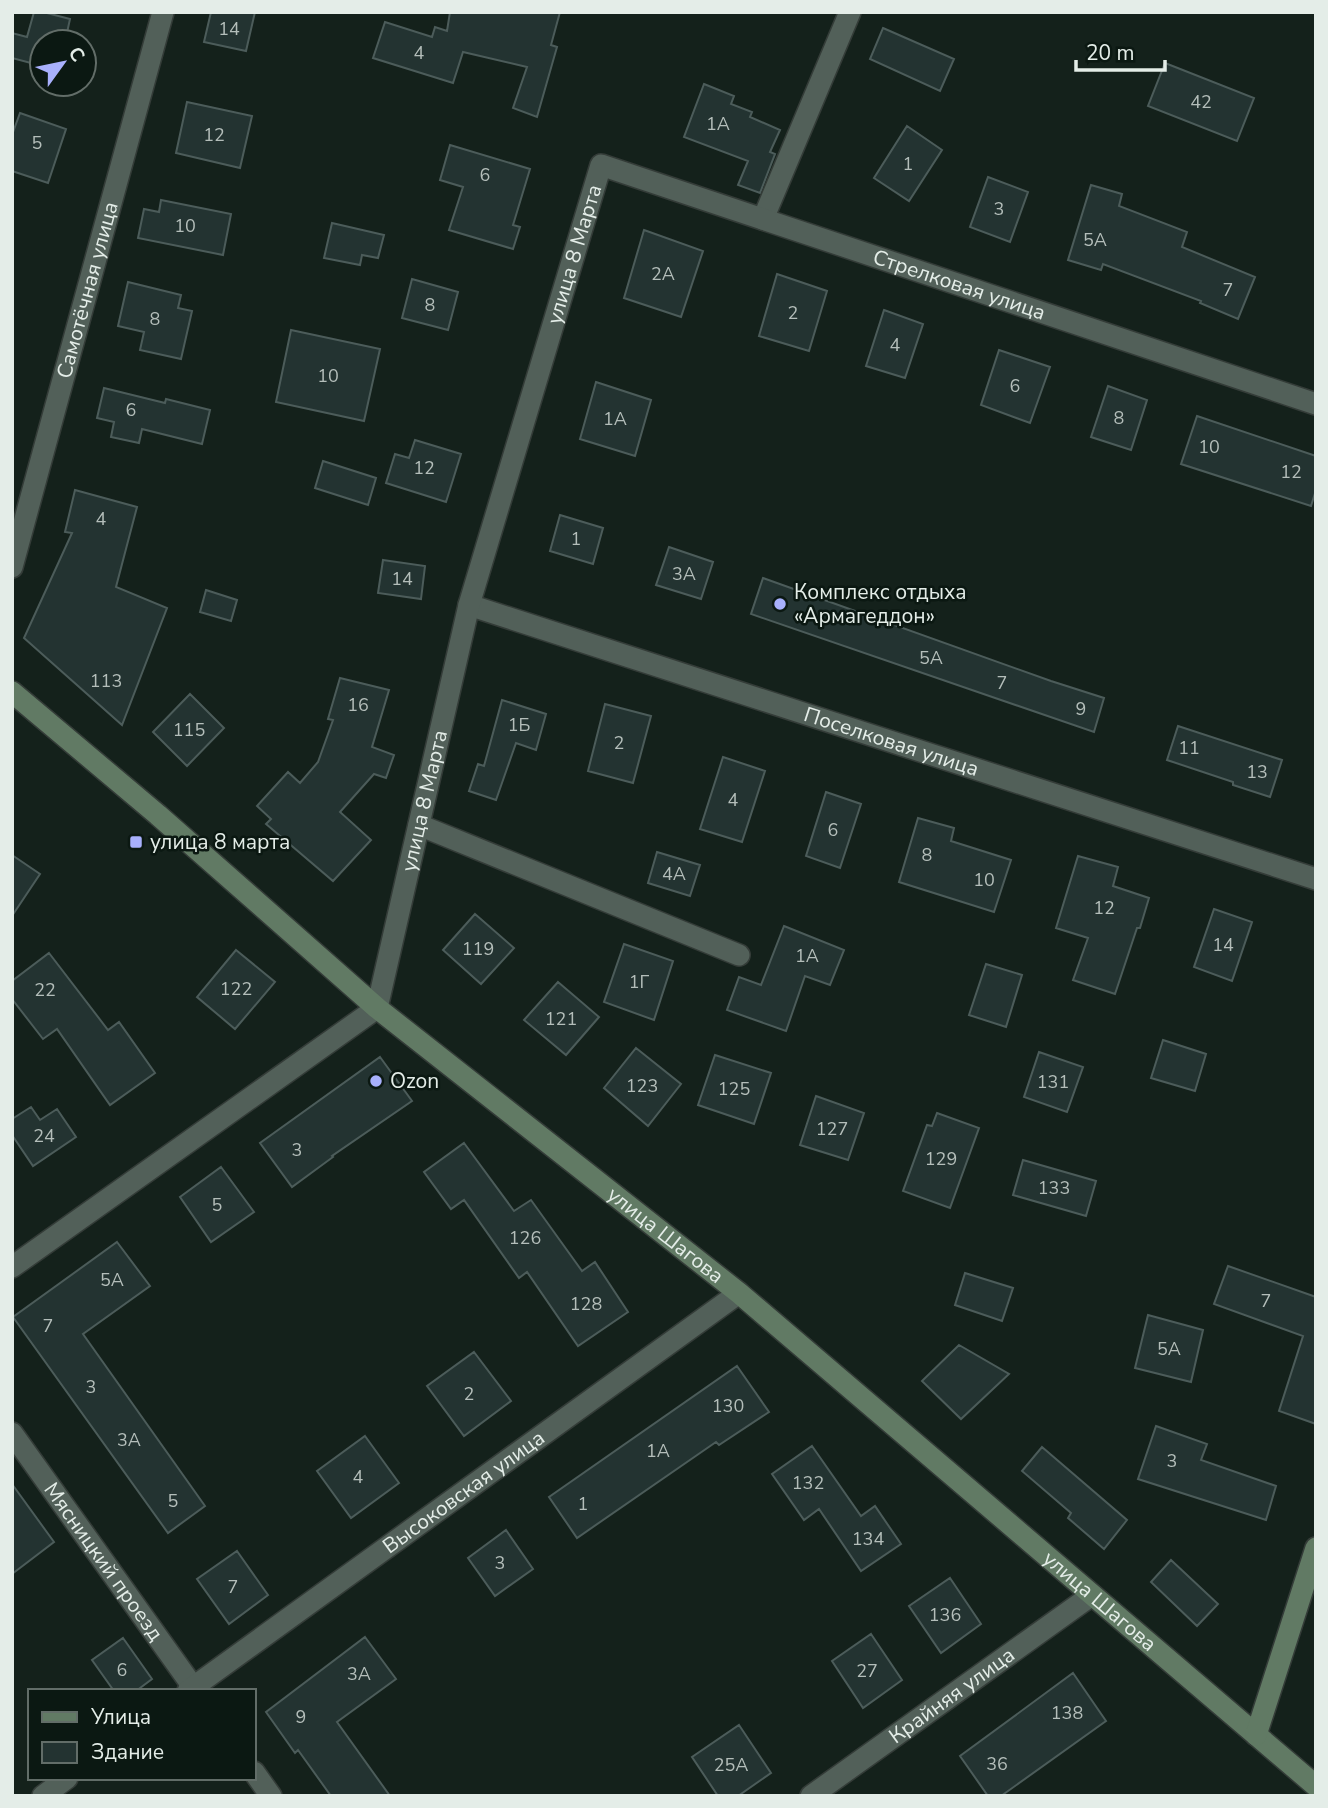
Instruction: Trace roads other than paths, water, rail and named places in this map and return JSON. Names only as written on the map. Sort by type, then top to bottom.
[{"type":"main road","name":"улица Шагова","points":[[12,692],[377,1008],[739,1293],[1316,1786]]},
{"type":"main road","points":[[1256,1735],[1316,1548]]},
{"type":"street","name":"Самотёчная улица","points":[[12,567],[163,12]]},
{"type":"street","points":[[763,219],[850,12]]},
{"type":"street","name":"Стрелковая улица","points":[[601,165],[1316,404]]},
{"type":"street","name":"улица 8 Марта","points":[[377,1008],[469,605],[601,165]]},
{"type":"street","name":"Поселковая улица","points":[[469,605],[1316,878]]},
{"type":"street","points":[[419,825],[739,955]]},
{"type":"street","points":[[12,1267],[377,1008]]},
{"type":"street","name":"Высоковская улица","points":[[193,1689],[739,1293]]},
{"type":"street","name":"Мясницкий проезд","points":[[12,1433],[193,1689]]},
{"type":"street","name":"Крайняя улица","points":[[811,1796],[1091,1595]]},
{"type":"street","points":[[256,1775],[271,1796]]},
{"type":"street","points":[[43,1796],[64,1780]]},
{"type":"place","name":"Комплекс отдыха «Армагеддон»","points":[[780,604]]},
{"type":"place","name":"улица 8 марта","points":[[136,842]]},
{"type":"place","name":"Ozon","points":[[376,1081]]}]
